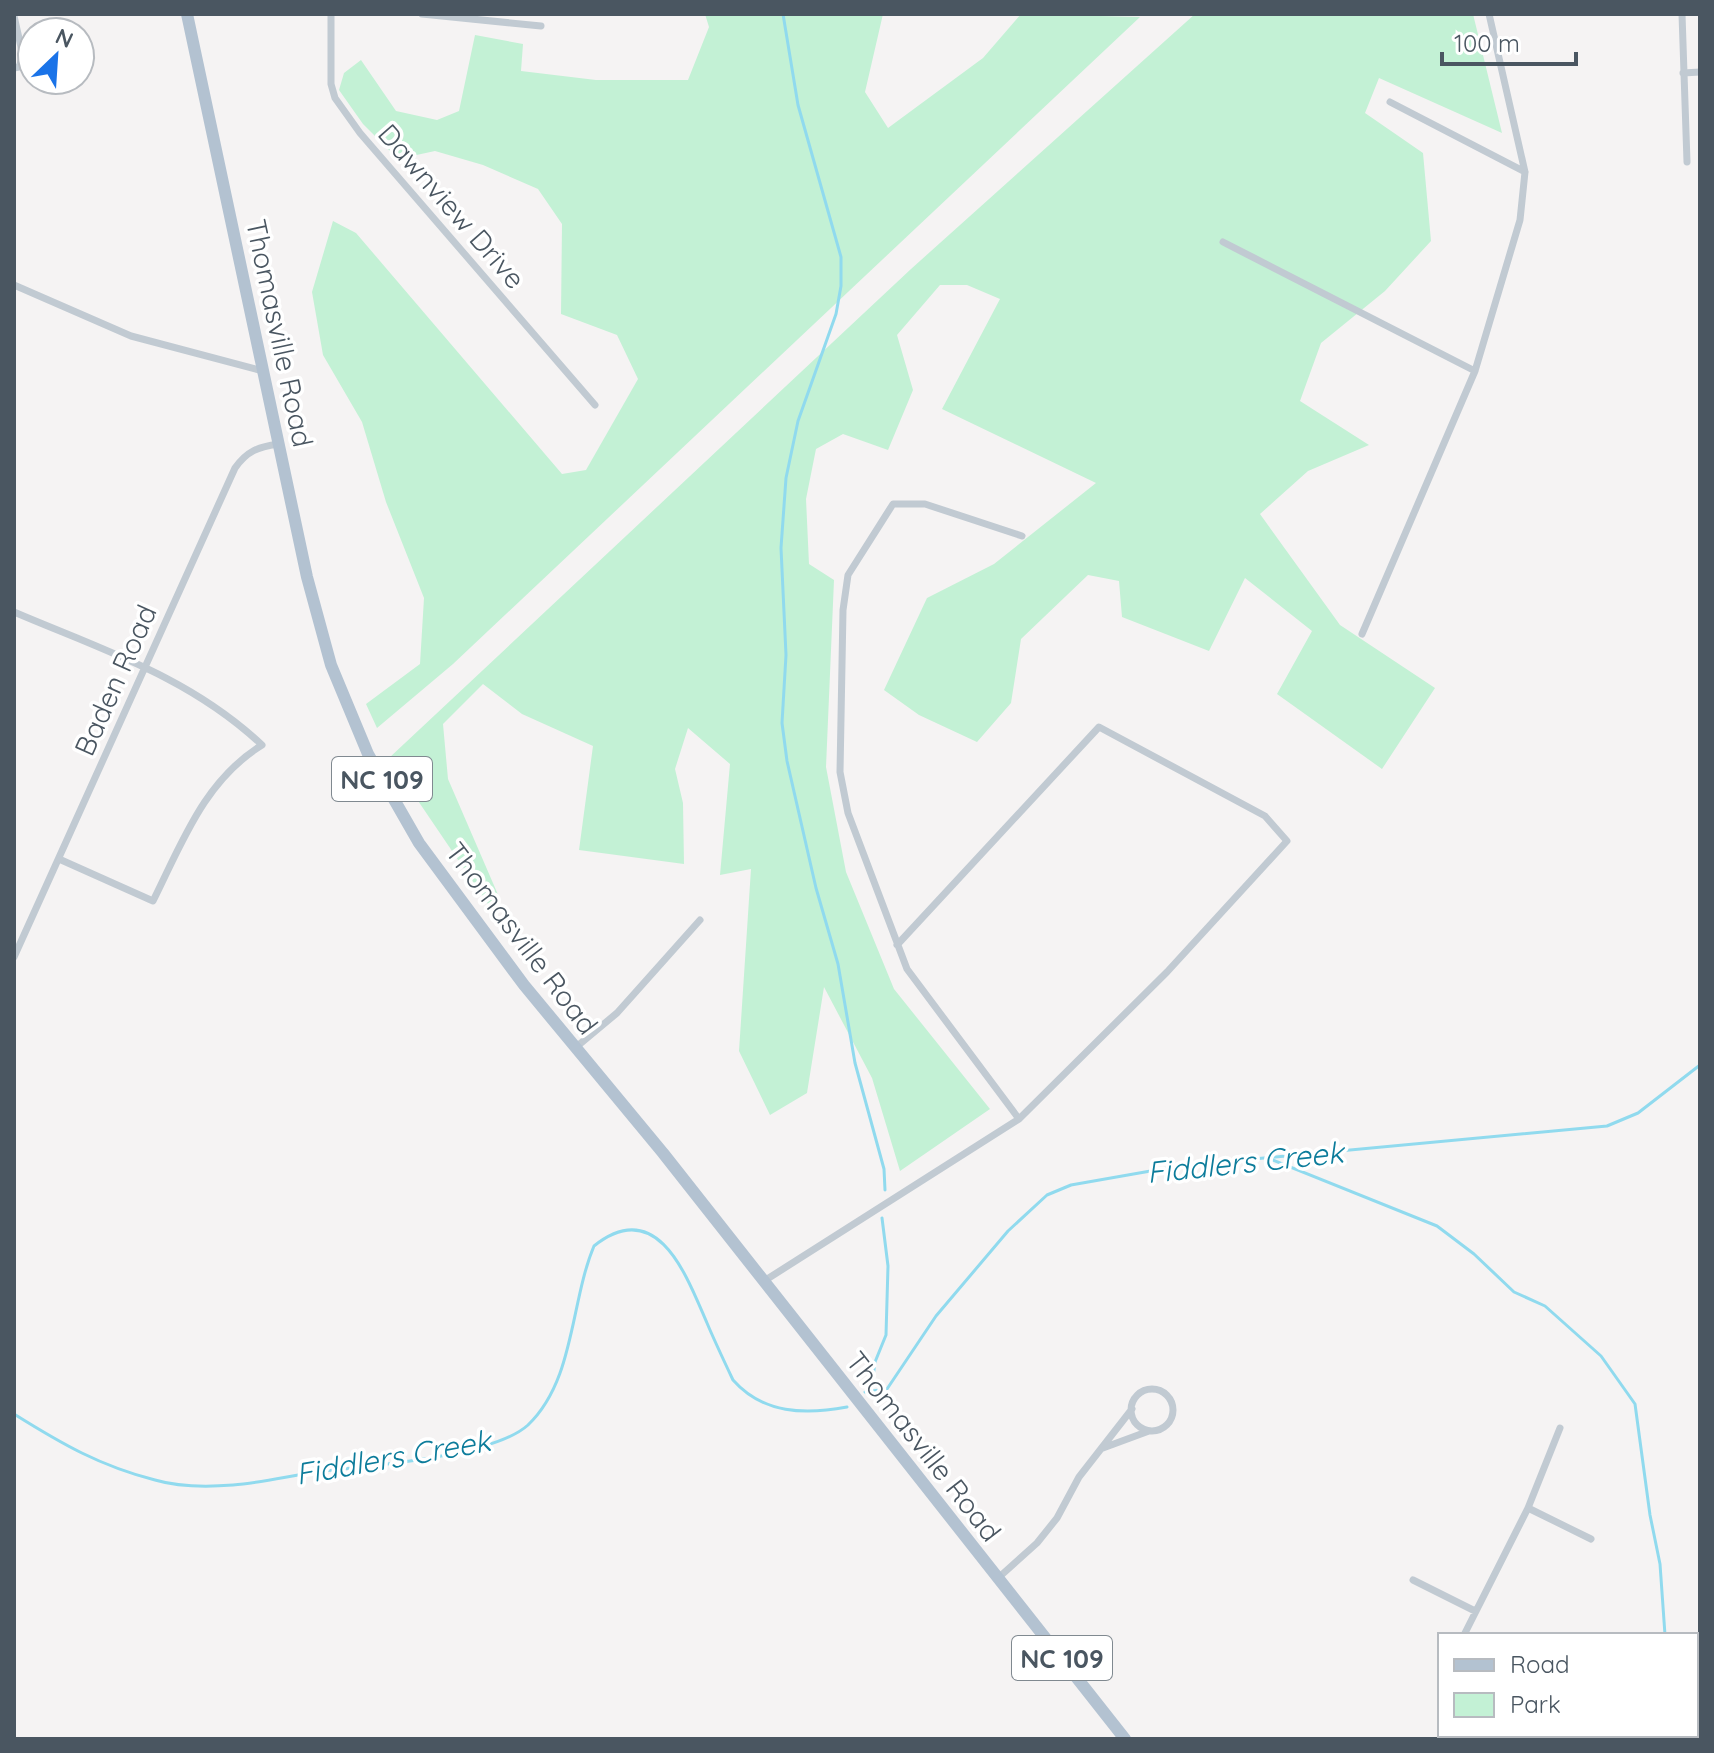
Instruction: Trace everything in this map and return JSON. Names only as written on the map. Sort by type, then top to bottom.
[{"type":"main road","name":"Thomasville Road","points":[[187,14],[307,577],[331,665],[368,754],[419,843],[575,1048],[764,1281],[1125,1739]]},
{"type":"street","name":"Dawnview Drive","points":[[331,14],[331,84],[335,98],[360,133],[595,405]]},
{"type":"street","points":[[422,14],[541,26]]},
{"type":"street","points":[[1362,634],[1475,371],[1520,220],[1525,172],[1489,14]]},
{"type":"street","points":[[1682,14],[1687,162]]},
{"type":"street","points":[[14,16],[23,56],[19,67],[14,68]]},
{"type":"street","points":[[1683,73],[1700,72]]},
{"type":"street","points":[[1390,102],[1525,172]]},
{"type":"street","points":[[1223,242],[1475,371]]},
{"type":"street","points":[[14,285],[131,336],[263,371]]},
{"type":"street","name":"Baden Road","points":[[14,957],[235,468],[244,455],[258,447],[278,444]]},
{"type":"street","points":[[1019,1119],[922,994],[897,945],[848,813],[840,772],[843,610],[848,575],[893,504],[925,504],[1022,536]]},
{"type":"street","points":[[14,612],[204,697],[262,745],[222,777],[202,802],[153,901],[59,859]]},
{"type":"street","points":[[764,1281],[1019,1119],[1167,972],[1287,841],[1265,816],[1099,727],[897,945]]},
{"type":"street","points":[[575,1048],[617,1013],[700,920]]},
{"type":"street","points":[[997,1579],[1037,1543],[1057,1518],[1079,1477],[1132,1409],[1137,1396],[1145,1390],[1154,1389],[1170,1398],[1173,1407],[1168,1424],[1103,1448]]},
{"type":"street","points":[[1132,1409],[1135,1421],[1151,1431]]},
{"type":"street","points":[[1465,1633],[1528,1508],[1560,1428]]},
{"type":"street","points":[[1528,1508],[1591,1539]]},
{"type":"street","points":[[1413,1580],[1475,1611]]},
{"type":"green space","points":[[705,14],[883,14],[865,92],[888,128],[983,58],[1021,14],[1140,17],[453,664],[377,728],[366,704],[420,664],[424,598],[386,502],[362,422],[323,355],[312,292],[333,221],[356,233],[562,474],[586,470],[638,379],[617,335],[561,314],[562,224],[538,189],[483,165],[435,151],[398,159],[363,124],[339,90],[344,73],[361,60],[396,111],[437,120],[459,111],[475,35],[523,44],[521,71],[596,80],[688,80],[709,27]]},
{"type":"green space","points":[[1195,14],[1473,14],[1502,133],[1379,78],[1365,113],[1423,153],[1431,241],[1385,291],[1321,343],[1300,401],[1369,445],[1308,471],[1260,514],[1340,625],[1435,688],[1382,769],[1277,694],[1312,631],[1245,578],[1209,651],[1122,617],[1119,581],[1088,575],[1021,639],[1011,703],[977,742],[919,715],[884,690],[927,598],[994,564],[1096,483],[942,409],[1000,299],[967,285],[940,285],[897,335],[913,390],[888,450],[843,434],[816,449],[806,499],[809,564],[834,580],[826,767],[846,872],[894,989],[990,1109],[900,1171],[872,1078],[824,987],[807,1093],[770,1115],[739,1051],[751,869],[720,875],[730,764],[688,728],[675,769],[683,803],[684,864],[579,850],[593,746],[522,714],[483,684],[443,724],[448,779],[499,897],[490,907],[389,758],[911,269]]},
{"type":"waterway","points":[[783,14],[798,105],[841,257],[841,286],[836,314],[798,421],[786,478],[781,548],[786,655],[782,723],[787,761],[816,888],[838,964],[855,1063],[884,1169],[885,1190]]},
{"type":"waterway","name":"Fiddlers Creek","points":[[865,1392],[887,1389],[936,1316],[1008,1231],[1047,1195],[1071,1185],[1179,1166],[1607,1126],[1638,1113],[1700,1065]]},
{"type":"waterway","points":[[1270,1159],[1437,1226],[1474,1254],[1514,1292],[1545,1306],[1601,1356],[1635,1404],[1660,1564],[1665,1633]]},
{"type":"waterway","points":[[871,1392],[875,1362],[886,1335],[888,1266],[882,1218]]},
{"type":"waterway","name":"Fiddlers Creek","points":[[14,1414],[99,1461],[164,1482],[194,1486],[244,1484],[397,1463],[487,1445],[511,1436],[528,1425],[555,1386],[594,1246],[616,1233],[636,1230],[653,1236],[667,1248],[679,1265],[733,1380],[745,1391],[771,1406],[786,1409],[816,1411],[847,1407]]}]
